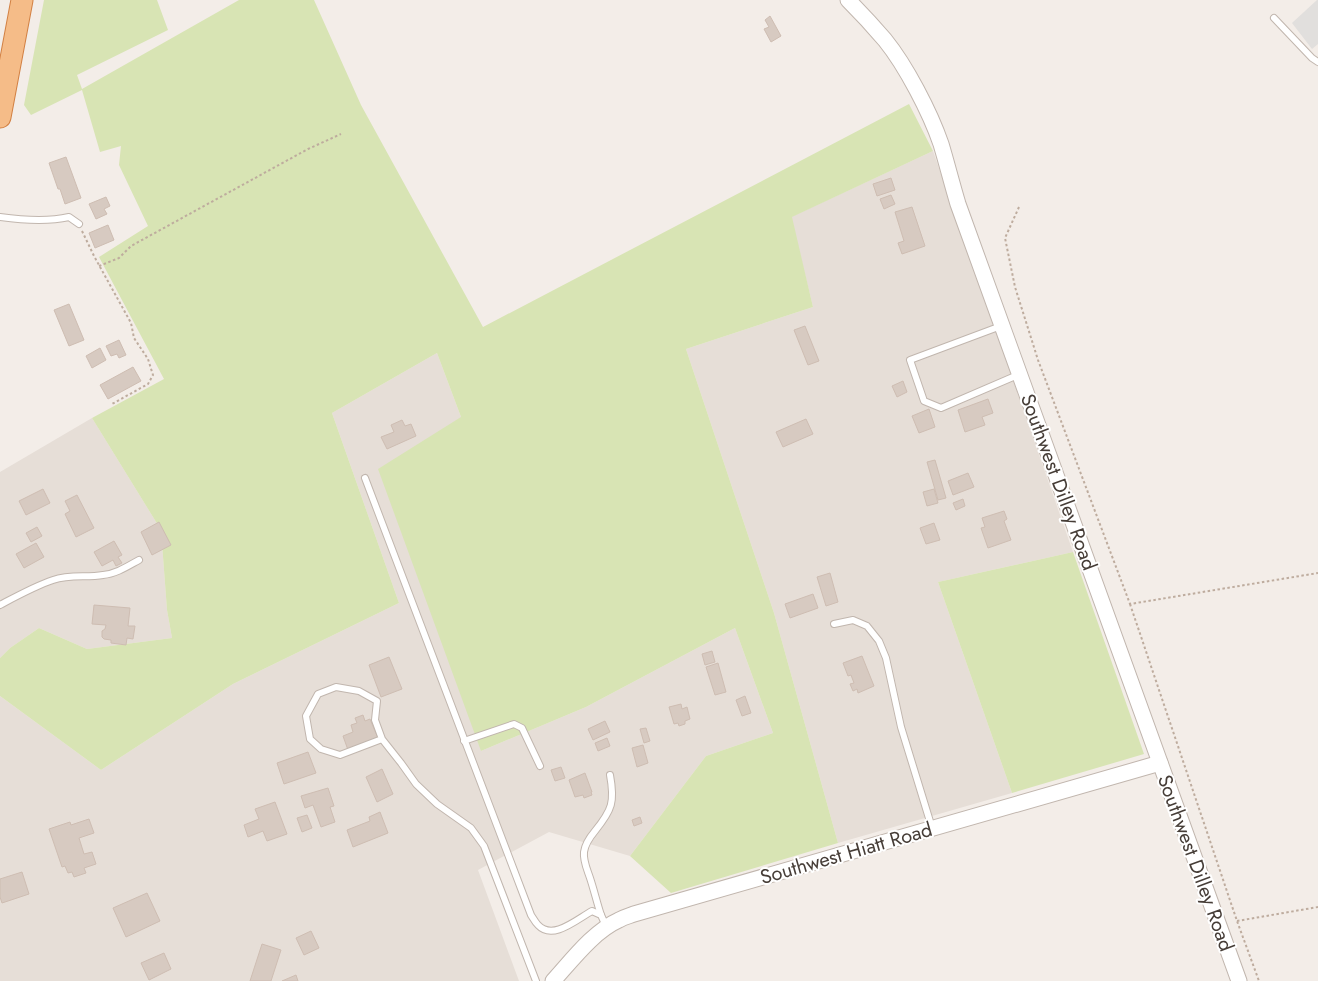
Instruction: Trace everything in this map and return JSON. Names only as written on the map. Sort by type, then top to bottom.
[{"type":"highway","points":[[0,117],[22,0]]},
{"type":"street","name":"Southwest Dilley Road","points":[[848,0],[886,41],[906,71],[922,100],[940,144],[958,204],[1240,981]]},
{"type":"street","name":"Southwest Hiatt Road","points":[[553,981],[591,940],[604,921],[619,920],[634,914],[1160,763]]},
{"type":"lane","points":[[1274,18],[1316,59]]},
{"type":"lane","points":[[0,217],[28,220],[55,220],[69,217],[78,224]]},
{"type":"lane","points":[[1002,325],[910,360],[924,401],[941,408],[1020,374]]},
{"type":"lane","points":[[365,478],[531,915],[538,926],[549,932],[561,929],[592,911],[604,921]]},
{"type":"lane","points":[[0,605],[53,580],[72,576],[104,575],[120,570],[139,560]]},
{"type":"lane","points":[[834,624],[853,620],[867,626],[879,641],[886,658],[901,727],[932,828]]},
{"type":"lane","points":[[382,739],[340,755],[321,748],[310,739],[306,716],[318,694],[336,687],[360,691],[377,701],[375,720],[382,739],[416,784],[437,804],[471,828],[484,846],[536,981]]},
{"type":"lane","points":[[464,741],[514,724],[522,728],[540,766]]},
{"type":"lane","points":[[604,921],[585,866],[584,853],[585,846],[608,814],[612,804],[613,790],[610,775]]},
{"type":"path","points":[[100,266],[119,258],[131,246],[308,149],[342,134]]},
{"type":"path","points":[[1019,207],[1005,238],[1015,287],[1038,360],[1130,604],[1237,921],[1260,981]]},
{"type":"path","points":[[78,224],[131,323],[134,338],[148,359],[153,375],[148,384],[112,404]]},
{"type":"path","points":[[1130,604],[1318,573]]},
{"type":"path","points":[[1237,921],[1318,907]]},
{"type":"shaded area","points":[[1317,0],[1318,44],[1312,49],[1292,23]]},
{"type":"shaded area","points":[[933,151],[1073,552],[938,582],[1012,793],[838,843],[774,613],[686,349],[813,307],[791,217]]},
{"type":"shaded area","points":[[437,353],[461,417],[481,751],[586,707],[735,628],[773,733],[706,756],[630,856],[549,832],[478,870],[519,981],[0,981],[0,696],[101,770],[233,684],[399,603],[332,413]]},
{"type":"shaded area","points":[[92,418],[161,530],[167,610],[172,638],[87,649],[39,628],[10,648],[0,658],[0,472]]},
{"type":"green space","points":[[44,0],[157,0],[168,30],[77,75],[82,89],[239,0],[314,0],[361,105],[483,327],[909,104],[933,151],[792,217],[813,307],[686,349],[774,613],[838,843],[671,893],[630,856],[706,756],[773,733],[735,628],[586,707],[481,751],[378,469],[461,417],[437,353],[332,413],[399,603],[233,684],[101,770],[0,696],[0,658],[10,648],[39,628],[87,649],[172,638],[167,610],[161,530],[92,418],[164,379],[99,257],[148,226],[119,165],[121,146],[100,152],[82,90],[31,115],[24,105]]},
{"type":"green space","points":[[1073,552],[1144,754],[1012,793],[938,582]]},
{"type":"building","points":[[770,16],[781,36],[771,42],[764,29],[769,27],[765,20]]},
{"type":"building","points":[[66,157],[81,198],[65,204],[49,163]]},
{"type":"building","points":[[891,178],[895,190],[877,196],[873,184]]},
{"type":"building","points":[[891,195],[895,204],[884,209],[880,199]]},
{"type":"building","points":[[106,197],[110,206],[104,209],[107,214],[96,219],[89,204]]},
{"type":"building","points":[[912,207],[925,246],[902,254],[898,243],[904,241],[895,212]]},
{"type":"building","points":[[108,225],[114,240],[95,248],[89,233]]},
{"type":"building","points":[[69,304],[84,340],[69,346],[54,310]]},
{"type":"building","points":[[805,326],[819,361],[808,365],[794,330]]},
{"type":"building","points":[[119,340],[126,355],[119,358],[117,354],[111,356],[106,346]]},
{"type":"building","points":[[100,348],[106,360],[92,368],[86,356]]},
{"type":"building","points":[[133,367],[141,381],[108,399],[100,385]]},
{"type":"building","points":[[903,381],[907,392],[897,397],[892,386]]},
{"type":"building","points":[[988,399],[993,413],[982,417],[985,425],[965,432],[958,410]]},
{"type":"building","points":[[929,409],[935,427],[919,433],[912,416]]},
{"type":"building","points":[[806,419],[813,434],[783,447],[776,432]]},
{"type":"building","points":[[402,420],[405,426],[411,424],[416,436],[387,449],[381,437],[394,432],[391,425]]},
{"type":"building","points":[[935,460],[946,498],[938,500],[927,462]]},
{"type":"building","points":[[968,473],[974,487],[953,495],[948,481]]},
{"type":"building","points":[[43,489],[50,503],[26,515],[19,501]]},
{"type":"building","points":[[934,489],[938,503],[927,506],[923,492]]},
{"type":"building","points":[[77,495],[94,528],[76,537],[65,514],[70,511],[65,501]]},
{"type":"building","points":[[963,499],[965,506],[956,510],[953,503]]},
{"type":"building","points":[[1004,511],[1007,519],[1004,521],[1011,540],[988,548],[981,528],[985,527],[982,518]]},
{"type":"building","points":[[159,522],[171,545],[152,555],[141,532]]},
{"type":"building","points":[[934,523],[940,540],[926,544],[920,528]]},
{"type":"building","points":[[37,527],[42,536],[31,542],[26,533]]},
{"type":"building","points":[[114,541],[122,555],[118,557],[122,563],[116,566],[113,560],[102,566],[94,552]]},
{"type":"building","points":[[36,543],[44,557],[24,568],[16,554]]},
{"type":"building","points":[[830,573],[838,602],[826,606],[817,577]]},
{"type":"building","points":[[813,594],[818,608],[790,618],[785,604]]},
{"type":"building","points":[[94,605],[130,608],[128,626],[135,626],[133,639],[127,638],[126,645],[111,643],[111,640],[104,639],[102,631],[106,625],[92,624]]},
{"type":"building","points":[[712,651],[715,662],[705,665],[702,654]]},
{"type":"building","points":[[862,656],[874,686],[858,693],[857,689],[853,691],[850,684],[854,683],[851,675],[848,676],[843,663]]},
{"type":"building","points":[[389,657],[402,689],[381,697],[369,665]]},
{"type":"building","points":[[718,663],[726,692],[715,695],[706,667]]},
{"type":"building","points":[[745,696],[751,713],[742,716],[736,700]]},
{"type":"building","points":[[681,704],[682,709],[687,707],[690,719],[685,721],[685,724],[679,726],[678,723],[674,724],[669,707]]},
{"type":"building","points":[[363,715],[365,721],[370,719],[378,738],[348,750],[343,736],[353,732],[351,725],[357,723],[355,718]]},
{"type":"building","points":[[605,721],[610,732],[593,740],[588,729]]},
{"type":"building","points":[[646,728],[650,741],[644,743],[640,729]]},
{"type":"building","points":[[607,738],[610,746],[598,751],[595,743]]},
{"type":"building","points":[[643,745],[648,763],[637,767],[632,748]]},
{"type":"building","points":[[308,752],[316,773],[284,784],[277,763]]},
{"type":"building","points":[[561,767],[565,778],[555,781],[551,770]]},
{"type":"building","points":[[382,769],[393,794],[377,802],[366,777]]},
{"type":"building","points":[[585,773],[592,795],[584,798],[583,795],[575,797],[569,780]]},
{"type":"building","points":[[328,788],[334,806],[330,807],[335,822],[321,827],[313,805],[305,808],[301,796]]},
{"type":"building","points":[[275,802],[287,834],[267,841],[263,831],[248,837],[244,825],[259,819],[255,809]]},
{"type":"building","points":[[380,812],[388,833],[353,847],[347,830],[370,821],[369,817]]},
{"type":"building","points":[[307,815],[312,828],[302,832],[297,818]]},
{"type":"building","points":[[640,817],[642,823],[634,826],[632,820]]},
{"type":"building","points":[[89,819],[94,833],[79,838],[84,854],[92,852],[96,864],[84,868],[86,873],[74,877],[72,872],[68,873],[65,866],[62,867],[49,829],[70,822],[71,825]]},
{"type":"building","points":[[22,872],[29,894],[2,903],[0,879]]},
{"type":"building","points":[[147,893],[160,921],[126,937],[113,908]]},
{"type":"building","points":[[311,931],[319,948],[304,955],[296,938]]},
{"type":"building","points":[[262,944],[281,950],[271,981],[250,981]]},
{"type":"building","points":[[164,953],[171,969],[149,980],[141,963]]},
{"type":"building","points":[[296,975],[298,981],[282,981]]}]
